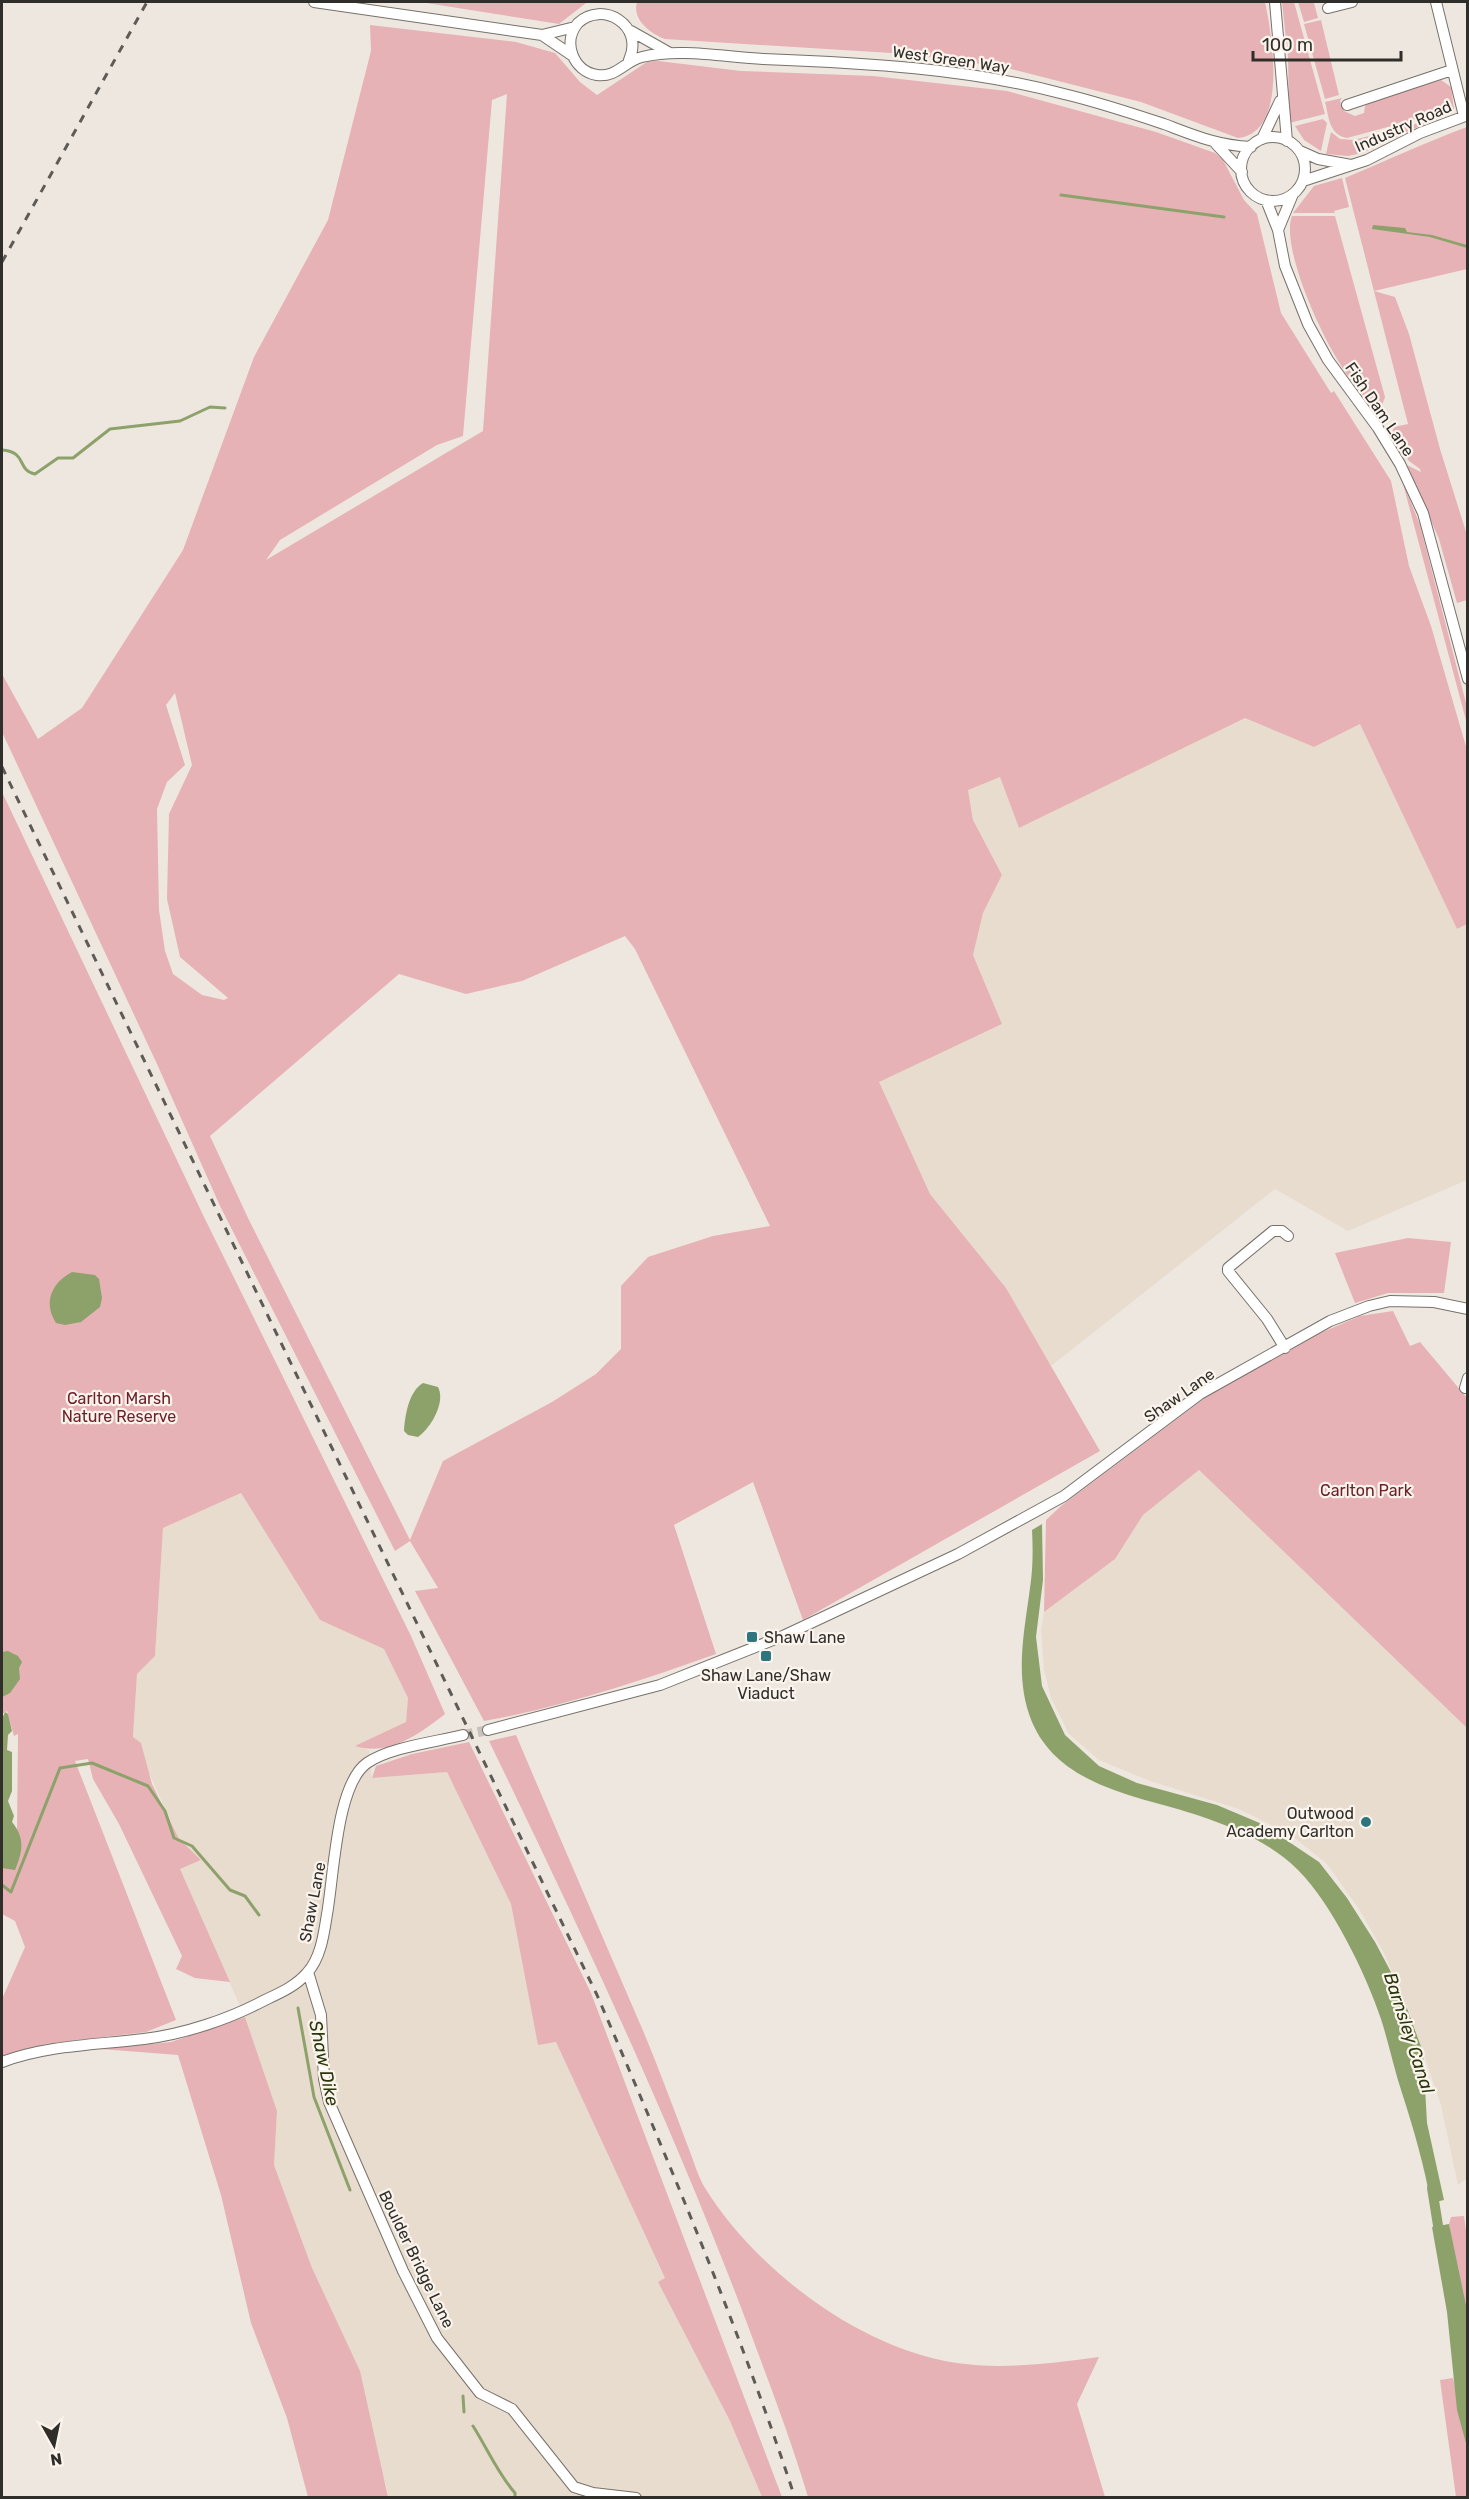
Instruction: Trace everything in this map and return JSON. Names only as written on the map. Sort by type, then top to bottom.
[{"type":"street","name":"West Green Way","points":[[314,2],[542,34],[575,27],[589,14],[606,11],[621,18],[631,31],[672,53]]},
{"type":"street","points":[[1275,2],[1281,53],[1281,98],[1287,141]]},
{"type":"street","points":[[1328,8],[1352,2]]},
{"type":"street","points":[[1436,2],[1452,70],[1466,116]]},
{"type":"street","points":[[573,56],[570,40],[575,27]]},
{"type":"street","points":[[629,60],[633,49],[631,31]]},
{"type":"street","name":"West Green Way","points":[[542,34],[573,56],[583,69],[596,75],[615,72],[629,60],[672,53],[903,66],[992,77],[1115,108],[1216,144],[1251,147]]},
{"type":"street","points":[[1353,105],[1452,70]]},
{"type":"street","points":[[1281,98],[1262,139],[1251,147],[1243,158],[1242,172],[1252,193],[1266,200],[1280,200],[1293,194]]},
{"type":"street","name":"Industry Road","points":[[1303,181],[1352,165],[1466,116]]},
{"type":"street","points":[[1262,139],[1279,138],[1287,141],[1300,151],[1305,166],[1303,181],[1293,194],[1278,230]]},
{"type":"street","name":"West Green Way","points":[[1216,144],[1242,172]]},
{"type":"street","name":"Industry Road","points":[[1300,151],[1318,159],[1352,165]]},
{"type":"street","name":"Fish Dam Lane","points":[[1266,200],[1278,230],[1285,266],[1308,324],[1328,360],[1378,428],[1401,464],[1423,513],[1464,653],[1467,679]]},
{"type":"street","points":[[1286,1348],[1228,1268],[1274,1231],[1282,1231],[1288,1236]]},
{"type":"street","name":"Shaw Lane","points":[[488,1730],[660,1685],[783,1636],[958,1554],[1064,1496],[1200,1395],[1330,1321],[1380,1304],[1417,1300],[1467,1309]]},
{"type":"street","name":"Shaw Lane","points":[[2,2062],[40,2050],[90,2042],[145,2039],[189,2029],[248,2009],[289,1988],[308,1972],[323,1937],[342,1806],[352,1781],[367,1763],[383,1755],[463,1735]]},
{"type":"street","name":"Boulder Bridge Lane","points":[[308,1972],[321,2014],[324,2079],[329,2102],[403,2271],[437,2338],[480,2393],[512,2409],[574,2487],[593,2493],[636,2498]]},
{"type":"shaded area","points":[[1245,717],[1314,747],[1360,724],[1457,929],[1467,924],[1467,1180],[1348,1231],[1275,1189],[1051,1366],[1006,1288],[930,1194],[878,1082],[1002,1024],[973,955],[983,913],[1002,875],[973,820],[968,790],[1000,776],[1019,828]]},
{"type":"shaded area","name":"Outwood Academy Carlton","points":[[1199,1470],[1467,1728],[1467,2178],[1458,2185],[1441,2105],[1408,2008],[1384,1953],[1359,1909],[1327,1864],[1291,1835],[1239,1809],[1150,1781],[1099,1760],[1069,1734],[1051,1698],[1044,1670],[1041,1629],[1044,1612],[1115,1559],[1143,1515]]},
{"type":"shaded area","points":[[241,1493],[320,1620],[384,1649],[408,1698],[406,1723],[356,1746],[369,1750],[372,1778],[447,1772],[511,1904],[538,2044],[556,2042],[665,2278],[658,2282],[730,2421],[762,2497],[388,2497],[387,2488],[312,2268],[274,2165],[277,2111],[245,2017],[179,1869],[201,1860],[179,1840],[133,1737],[137,1674],[155,1656],[163,1528]]},
{"type":"green space","points":[[420,2],[593,2],[586,3],[559,24]]},
{"type":"green space","points":[[637,2],[1265,2],[1273,58],[1271,101],[1265,119],[1254,132],[1238,138],[1141,102],[1003,67],[907,54],[665,39],[653,33],[639,20]]},
{"type":"green space","points":[[1282,2],[1294,2],[1325,114],[1289,123],[1288,57]]},
{"type":"green space","points":[[1298,2],[1314,3],[1318,18],[1304,22]]},
{"type":"green space","points":[[1321,20],[1339,95],[1325,99],[1304,24]]},
{"type":"green space","points":[[370,25],[516,42],[555,53],[580,82],[597,95],[650,60],[741,71],[873,76],[1007,91],[1156,132],[1215,153],[1223,160],[1244,200],[1257,214],[1281,313],[1331,393],[1334,391],[1391,481],[1409,566],[1431,626],[1467,750],[1467,924],[1457,929],[1360,724],[1314,747],[1245,718],[1019,828],[1000,777],[968,790],[973,820],[1002,875],[983,913],[973,955],[1002,1024],[879,1082],[930,1194],[1006,1288],[1100,1451],[803,1620],[753,1482],[674,1525],[716,1654],[572,1701],[484,1721],[415,1591],[438,1588],[410,1541],[395,1551],[220,1206],[157,1064],[2,732],[2,674],[38,739],[82,708],[183,550],[254,357],[328,220],[371,51]],"holes":[[[507,94],[483,431],[266,560],[280,540],[437,445],[463,436],[492,100]],[[175,693],[192,765],[169,814],[167,899],[180,957],[228,998],[224,1000],[202,995],[173,974],[165,951],[159,910],[157,809],[167,782],[185,765],[166,705]],[[625,936],[635,949],[770,1226],[713,1236],[648,1257],[621,1286],[621,1349],[596,1374],[552,1402],[443,1461],[410,1540],[248,1218],[210,1136],[399,974],[466,994],[522,981]]]},
{"type":"green space","points":[[1441,80],[1451,87],[1454,109],[1347,138],[1333,129],[1325,102],[1342,98],[1340,101],[1344,111],[1355,116],[1364,113],[1365,106],[1370,102]]},
{"type":"green space","points":[[1437,118],[1362,153],[1348,156],[1326,154],[1331,132],[1340,139],[1354,140]]},
{"type":"green space","points":[[1323,119],[1327,123],[1321,151],[1304,140],[1295,126]]},
{"type":"green space","points":[[1467,127],[1467,269],[1374,291],[1395,297],[1409,334],[1440,449],[1467,535],[1467,600],[1457,603],[1439,539],[1407,465],[1421,472],[1420,469],[1409,461],[1392,433],[1394,427],[1408,424],[1345,178]]},
{"type":"green space","points":[[1342,178],[1349,207],[1334,211],[1335,213],[1293,213],[1314,186]]},
{"type":"green space","points":[[1292,216],[1335,216],[1385,397],[1381,408],[1367,399],[1350,379],[1318,322],[1304,290],[1295,260],[1290,234]]},
{"type":"green space","points":[[1402,480],[1420,525],[1467,707],[1467,724]]},
{"type":"green space","name":"Carlton Marsh Nature Reserve","points":[[2,792],[204,1217],[411,1636],[445,1714],[425,1729],[392,1746],[367,1749],[355,1746],[406,1722],[408,1698],[384,1649],[320,1620],[241,1493],[163,1528],[155,1656],[137,1674],[133,1737],[141,1743],[152,1784],[179,1839],[201,1860],[180,1869],[230,1982],[195,1978],[176,1969],[182,1956],[119,1824],[93,1779],[88,1759],[75,1761],[176,2020],[146,2032],[46,2044],[2,2057],[2,1999],[25,1947],[15,1921],[2,1914],[2,1860],[17,1836],[18,1734],[14,1736],[7,1711],[2,1714]]},
{"type":"green space","points":[[1408,1238],[1451,1242],[1444,1293],[1388,1293],[1355,1303],[1335,1253]]},
{"type":"green space","name":"Carlton Park","points":[[1393,1311],[1410,1346],[1420,1342],[1467,1398],[1467,1728],[1199,1470],[1143,1515],[1115,1559],[1044,1612],[1046,1520],[1061,1506],[1222,1385],[1311,1337],[1360,1316]]},
{"type":"green space","points":[[516,1735],[644,2033],[700,2178],[726,2218],[752,2248],[814,2301],[848,2323],[884,2341],[920,2355],[957,2363],[992,2366],[1028,2365],[1099,2357],[1077,2404],[1105,2497],[808,2497],[748,2326],[689,2177],[592,1958],[489,1741]]},
{"type":"green space","points":[[469,1742],[591,1993],[782,2497],[762,2497],[730,2421],[658,2282],[665,2278],[556,2042],[538,2045],[511,1904],[447,1772],[372,1778],[376,1766],[412,1754]]},
{"type":"green space","points":[[245,2017],[277,2111],[274,2165],[312,2268],[360,2371],[388,2497],[308,2497],[287,2418],[251,2323],[221,2195],[178,2055],[101,2049],[171,2042]]},
{"type":"green space","points":[[1464,2216],[1468,2246],[1467,2330],[1449,2224],[1451,2217]]},
{"type":"green space","points":[[1453,2378],[1467,2438],[1467,2497],[1456,2497],[1440,2380]]},
{"type":"water","points":[[1373,225],[1405,228],[1407,232],[1432,235],[1467,245],[1467,248],[1430,237],[1372,229]]},
{"type":"water","points":[[72,1272],[95,1275],[99,1279],[102,1298],[100,1307],[81,1322],[65,1325],[56,1323],[52,1316],[50,1301],[54,1288]]},
{"type":"water","points":[[423,1383],[438,1387],[440,1400],[432,1421],[418,1437],[408,1435],[404,1431],[411,1397]]},
{"type":"water","name":"Barnsley Canal","points":[[1042,1524],[1043,1580],[1036,1637],[1042,1686],[1065,1735],[1099,1766],[1137,1783],[1217,1805],[1262,1824],[1319,1862],[1347,1898],[1375,1942],[1400,1989],[1423,2052],[1427,2123],[1444,2200],[1431,2203],[1418,2148],[1375,2001],[1347,1940],[1311,1884],[1287,1860],[1252,1837],[1200,1816],[1104,1786],[1062,1762],[1045,1744],[1032,1722],[1026,1705],[1022,1672],[1023,1639],[1032,1574],[1032,1530]]},
{"type":"water","points":[[8,1651],[18,1656],[22,1662],[19,1668],[20,1679],[10,1693],[2,1697],[2,1652]]},
{"type":"water","points":[[5,1712],[8,1714],[12,1731],[8,1735],[7,1750],[12,1752],[12,1791],[8,1801],[14,1816],[12,1822],[21,1839],[20,1857],[15,1870],[2,1868],[2,1719]]},
{"type":"water","points":[[1449,2224],[1467,2310],[1467,2447],[1457,2410],[1447,2312],[1432,2227]]},
{"type":"waterway","points":[[1061,195],[1224,217]]},
{"type":"waterway","points":[[2,450],[15,454],[25,469],[35,474],[58,458],[73,458],[110,429],[180,421],[210,407],[225,408]]},
{"type":"waterway","name":"Shaw Dike","points":[[2,1885],[11,1892],[60,1768],[92,1763],[148,1786],[165,1811],[174,1838],[192,1846],[230,1890],[245,1896],[259,1915]]},
{"type":"waterway","name":"Shaw Dike","points":[[298,2008],[314,2097],[350,2190]]},
{"type":"waterway","name":"Barnsley Canal","points":[[1432,2188],[1440,2238]]},
{"type":"waterway","name":"Shaw Dike","points":[[463,2396],[464,2412]]},
{"type":"waterway","name":"Shaw Dike","points":[[473,2426],[515,2493],[515,2498]]},
{"type":"tunnel","points":[[463,1735],[488,1730]]},
{"type":"railway","points":[[2,262],[147,2]]},
{"type":"railway","points":[[2,767],[597,1995],[726,2307],[795,2498]]},
{"type":"place","name":"Shaw Lane","points":[[752,1637]]},
{"type":"place","name":"Shaw Lane/Shaw Viaduct","points":[[766,1656]]},
{"type":"place","name":"Outwood Academy Carlton","points":[[1366,1822]]}]
